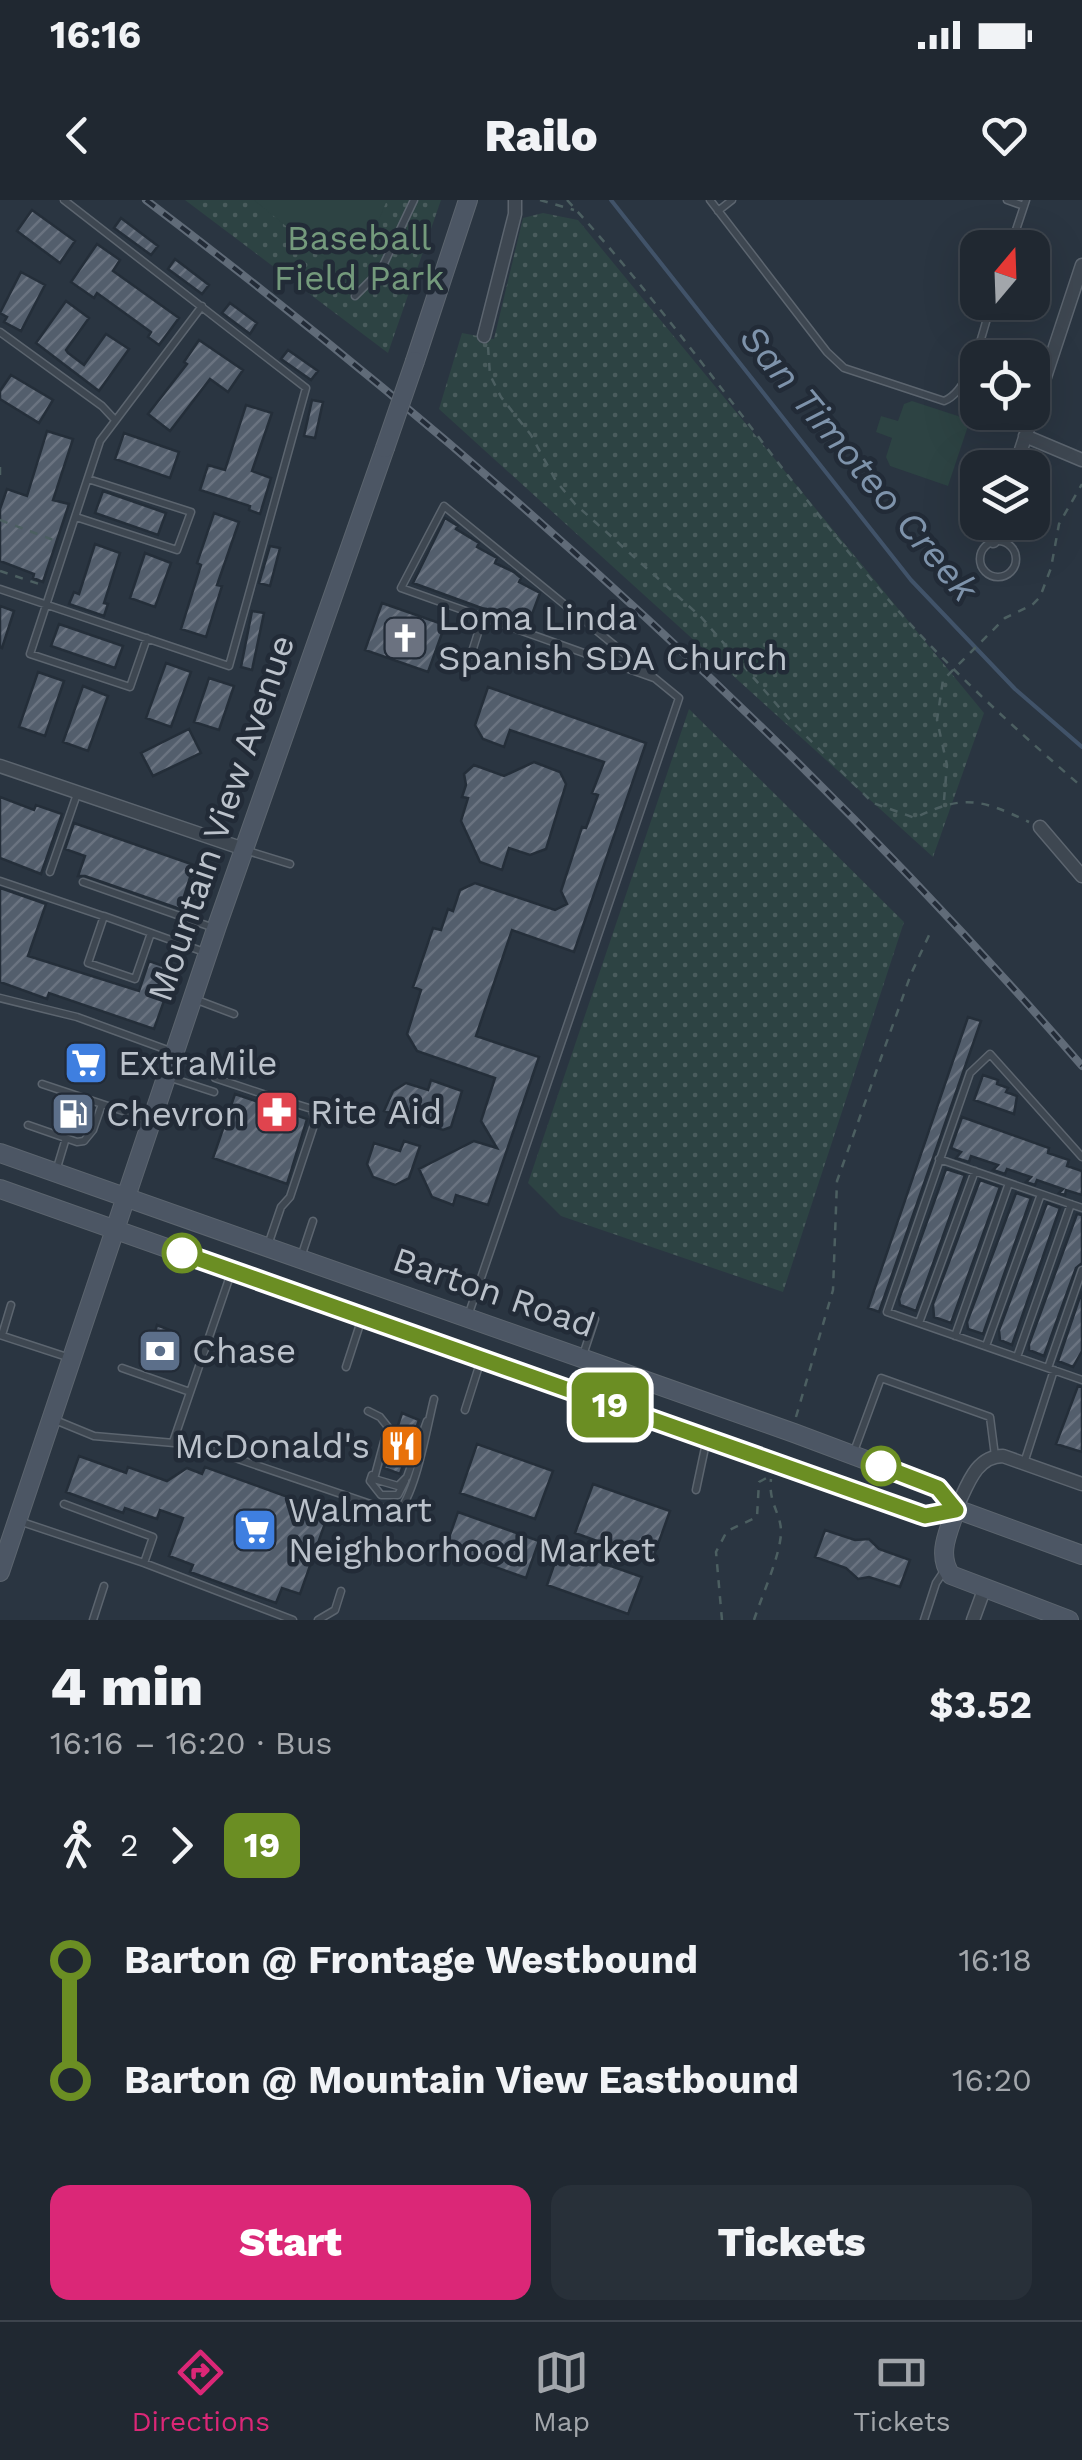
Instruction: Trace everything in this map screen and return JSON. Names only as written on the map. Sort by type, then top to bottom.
[{"type":"main road","name":"Mountain View Avenue","points":[[0,1572],[192,998],[468,200]]},
{"type":"main road","name":"Barton Road","points":[[0,1153],[853,1455],[938,1488],[956,1510]]},
{"type":"main road","name":"Barton Road","points":[[0,1188],[707,1439],[774,1471],[925,1516],[956,1510],[1082,1555]]},
{"type":"main road","points":[[956,1510],[943,1552],[946,1568],[984,1590],[1069,1620]]},
{"type":"street","points":[[486,341],[516,200]]},
{"type":"street","points":[[1021,450],[1082,265]]},
{"type":"street","points":[[1025,436],[1082,460]]},
{"type":"street","points":[[0,766],[244,849]]},
{"type":"street","points":[[1040,827],[1082,876]]},
{"type":"street","points":[[956,1510],[977,1467],[996,1456],[1082,1484]]},
{"type":"street","points":[[973,1620],[984,1590]]},
{"type":"lane","points":[[0,589],[229,666],[306,388],[64,200]]},
{"type":"lane","points":[[355,296],[381,270],[414,200]]},
{"type":"lane","points":[[710,200],[838,364],[944,401],[954,397],[964,384],[986,320]]},
{"type":"lane","points":[[718,211],[732,200]]},
{"type":"lane","points":[[1006,200],[1025,203],[1016,230]]},
{"type":"lane","points":[[147,638],[130,686],[30,654],[100,441],[202,306]]},
{"type":"lane","points":[[0,332],[89,396],[115,420]]},
{"type":"lane","points":[[76,517],[177,550],[190,512],[88,479]]},
{"type":"lane","points":[[468,1317],[679,698],[444,506],[402,588],[654,678]]},
{"type":"lane","points":[[993,541],[1010,544],[1016,555],[1015,567],[1006,576],[994,577],[981,565],[980,554],[993,541]]},
{"type":"lane","points":[[471,655],[483,618]]},
{"type":"lane","points":[[50,872],[78,792]]},
{"type":"lane","points":[[244,849],[290,864]]},
{"type":"lane","points":[[0,882],[208,953]]},
{"type":"lane","points":[[84,882],[216,928]]},
{"type":"lane","points":[[104,916],[88,963],[135,978],[151,932]]},
{"type":"lane","points":[[0,998],[77,1017],[174,1053]]},
{"type":"lane","points":[[192,998],[234,1014]]},
{"type":"lane","points":[[1081,1377],[887,1312],[970,1073],[990,1054],[1082,1157]]},
{"type":"lane","points":[[166,1076],[214,1092]]},
{"type":"lane","points":[[215,1078],[312,1109],[315,1122],[290,1197],[281,1207],[268,1246]]},
{"type":"lane","points":[[42,1084],[152,1121]]},
{"type":"lane","points":[[28,1125],[84,1141],[93,1130],[102,1104]]},
{"type":"lane","points":[[55,1172],[66,1138]]},
{"type":"lane","points":[[939,1158],[1082,1208]]},
{"type":"lane","points":[[920,1324],[975,1171]]},
{"type":"lane","points":[[954,1336],[1009,1182]]},
{"type":"lane","points":[[986,1346],[1041,1194]]},
{"type":"lane","points":[[1017,1357],[1070,1204]]},
{"type":"lane","points":[[301,1258],[313,1221]]},
{"type":"lane","points":[[173,1442],[232,1270]]},
{"type":"lane","points":[[1023,1464],[1082,1270]]},
{"type":"lane","points":[[11,1305],[1,1335],[72,1359]]},
{"type":"lane","points":[[346,1367],[362,1317]]},
{"type":"lane","points":[[582,1358],[596,1318]]},
{"type":"lane","points":[[465,1410],[481,1359]]},
{"type":"lane","points":[[122,1368],[190,1392]]},
{"type":"lane","points":[[853,1455],[881,1378],[990,1417],[996,1456]]},
{"type":"lane","points":[[52,1419],[94,1436],[198,1445],[396,1513],[405,1503],[434,1398]]},
{"type":"lane","points":[[368,1411],[388,1427],[370,1481],[381,1495],[398,1495],[430,1418]]},
{"type":"lane","points":[[696,1490],[707,1439]]},
{"type":"lane","points":[[373,1474],[374,1479],[398,1486],[406,1477]]},
{"type":"lane","points":[[64,1504],[153,1537],[144,1563]]},
{"type":"lane","points":[[18,1520],[293,1620]]},
{"type":"lane","points":[[924,1620],[946,1568]]},
{"type":"lane","points":[[94,1620],[104,1586]]},
{"type":"lane","points":[[318,1620],[334,1610],[341,1591]]},
{"type":"path","points":[[540,200],[576,210]]},
{"type":"path","points":[[567,200],[617,256],[854,558],[954,670],[1082,787]]},
{"type":"path","points":[[486,341],[490,375],[501,397],[531,435],[556,482],[575,504],[701,617],[790,721],[873,803],[914,818],[944,803],[979,802],[1040,827]]},
{"type":"path","points":[[0,467],[0,483]]},
{"type":"path","points":[[944,803],[948,765],[937,720],[943,680],[996,627],[1040,597],[1051,568],[1059,524],[1082,484]]},
{"type":"path","points":[[0,520],[66,545]]},
{"type":"path","points":[[0,572],[53,588]]},
{"type":"path","points":[[794,1433],[796,1414],[833,1290],[837,1181],[911,974],[930,933]]},
{"type":"path","points":[[722,1620],[716,1552],[727,1531],[757,1517],[759,1482],[774,1471]]},
{"type":"path","points":[[754,1620],[781,1536],[780,1521],[769,1496],[774,1471]]},
{"type":"green space","name":"Baseball Field Park","points":[[185,200],[441,200],[388,353]]},
{"type":"green space","points":[[254,200],[387,200],[367,249],[346,275]]},
{"type":"green space","points":[[543,213],[578,220],[984,713],[933,857],[439,409],[462,333],[494,339],[523,218]]},
{"type":"green space","points":[[912,401],[960,417],[960,430],[967,430],[948,486],[890,466],[886,457],[892,438],[876,432],[881,416],[898,421],[904,404]]},
{"type":"green space","points":[[689,709],[904,922],[783,1292],[561,1216],[528,1183]]},
{"type":"building","points":[[32,210],[75,241],[60,263],[17,231]]},
{"type":"building","points":[[121,218],[158,246],[151,255],[114,228]]},
{"type":"building","points":[[97,244],[120,260],[113,271],[179,318],[159,345],[148,337],[151,332],[97,293],[94,298],[71,282]]},
{"type":"building","points":[[175,259],[209,285],[202,294],[168,269]]},
{"type":"building","points":[[21,272],[45,285],[21,331],[4,322],[7,317],[0,313]]},
{"type":"building","points":[[66,301],[89,318],[66,350],[68,353],[84,365],[106,334],[129,349],[99,391],[36,343]]},
{"type":"building","points":[[230,303],[257,323],[250,334],[222,313]]},
{"type":"building","points":[[199,340],[243,370],[228,392],[210,379],[170,431],[148,414],[187,364],[184,362]]},
{"type":"building","points":[[288,350],[318,371],[311,380],[281,359]]},
{"type":"building","points":[[11,375],[53,400],[39,423],[0,399],[0,391]]},
{"type":"building","points":[[312,400],[323,402],[315,438],[304,436]]},
{"type":"building","points":[[246,405],[272,413],[252,471],[271,478],[260,514],[249,510],[250,506],[200,490],[208,465],[225,470]]},
{"type":"building","points":[[47,431],[73,439],[53,500],[69,504],[43,582],[33,578],[34,574],[0,561],[0,509],[7,489],[27,496]]},
{"type":"building","points":[[124,433],[179,452],[170,478],[115,459]]},
{"type":"building","points":[[103,491],[166,513],[158,535],[95,513]]},
{"type":"building","points":[[214,513],[239,522],[217,585],[222,586],[206,637],[181,629]]},
{"type":"building","points":[[445,518],[479,543],[477,547],[497,558],[495,563],[521,578],[519,582],[540,593],[528,625],[413,583]]},
{"type":"building","points":[[95,544],[120,553],[104,603],[108,604],[104,616],[69,604],[74,592],[79,594]]},
{"type":"building","points":[[270,546],[280,548],[270,586],[259,583]]},
{"type":"building","points":[[145,553],[171,563],[155,607],[130,598]]},
{"type":"building","name":"Loma Linda Spanish SDA Church","points":[[382,603],[445,625],[428,672],[365,650]]},
{"type":"building","points":[[0,606],[14,611],[2,648],[0,647]]},
{"type":"building","points":[[252,611],[264,613],[252,670],[241,667]]},
{"type":"building","points":[[59,624],[123,646],[115,668],[51,646]]},
{"type":"building","points":[[166,663],[191,672],[171,727],[146,718]]},
{"type":"building","points":[[38,672],[64,681],[45,736],[19,727]]},
{"type":"building","points":[[209,678],[234,686],[219,730],[194,722]]},
{"type":"building","points":[[83,686],[108,696],[88,751],[63,742]]},
{"type":"building","points":[[488,687],[646,743],[574,952],[512,930],[476,1036],[539,1057],[488,1205],[456,1195],[453,1205],[432,1197],[419,1169],[474,1141],[497,1148],[481,1121],[495,1078],[417,1051],[407,1034],[421,990],[413,987],[433,928],[441,930],[460,890],[475,883],[555,910],[567,904],[561,891],[582,827],[586,828],[598,795],[592,793],[604,762],[510,730],[504,747],[483,739],[475,725]]},
{"type":"building","points":[[189,729],[201,753],[153,776],[141,753]]},
{"type":"building","points":[[534,762],[560,772],[566,784],[546,849],[530,855],[509,848],[502,870],[480,862],[461,821],[468,798],[462,797],[464,774],[474,765],[504,776]]},
{"type":"building","points":[[0,797],[34,810],[36,805],[62,814],[41,874],[0,858]]},
{"type":"building","points":[[74,823],[194,865],[180,909],[78,876],[85,856],[65,849]]},
{"type":"building","points":[[0,888],[46,904],[28,956],[139,991],[149,961],[175,970],[154,1029],[49,993],[47,999],[0,982]]},
{"type":"building","points":[[968,1017],[981,1021],[879,1312],[868,1308]]},
{"type":"building","name":"ExtraMile","points":[[73,1050],[105,1061],[100,1075],[68,1064]]},
{"type":"building","points":[[983,1075],[998,1080],[997,1084],[1008,1088],[1006,1092],[1017,1096],[1014,1114],[974,1100]]},
{"type":"building","points":[[431,1080],[462,1091],[451,1127],[443,1130],[384,1111],[393,1091],[406,1083],[428,1090]]},
{"type":"building","name":"Rite Aid","points":[[235,1094],[307,1119],[287,1184],[213,1158]]},
{"type":"building","name":"Chevron","points":[[63,1099],[90,1109],[84,1129],[56,1120]]},
{"type":"building","points":[[962,1117],[1049,1148],[1048,1153],[1069,1160],[1067,1166],[1082,1171],[1082,1195],[1066,1190],[1065,1195],[1059,1193],[1063,1189],[1037,1180],[1035,1185],[1026,1182],[1031,1177],[1007,1169],[1005,1174],[993,1170],[998,1165],[971,1156],[969,1162],[956,1158],[961,1152],[951,1148]]},
{"type":"building","points":[[404,1141],[420,1146],[409,1178],[395,1185],[373,1177],[367,1164],[374,1143],[400,1151]]},
{"type":"building","points":[[946,1169],[965,1175],[916,1311],[900,1305],[899,1299]]},
{"type":"building","points":[[980,1180],[1000,1187],[951,1323],[934,1317],[933,1304]]},
{"type":"building","points":[[1016,1193],[1031,1198],[983,1334],[968,1329],[967,1322]]},
{"type":"building","points":[[1047,1203],[1060,1208],[1012,1345],[1000,1340],[999,1330]]},
{"type":"building","points":[[1077,1214],[1082,1215],[1082,1263],[1076,1268],[1044,1356],[1029,1350],[1029,1344]]},
{"type":"building","points":[[1082,1291],[1082,1351],[1073,1367],[1058,1361]]},
{"type":"building","name":"Chase","points":[[157,1325],[177,1333],[174,1340],[180,1343],[172,1366],[166,1363],[163,1371],[140,1358],[150,1331],[155,1332]]},
{"type":"building","points":[[1078,1386],[1082,1387],[1082,1452],[1056,1444]]},
{"type":"building","points":[[402,1413],[419,1420],[400,1474],[384,1468]]},
{"type":"building","points":[[477,1444],[553,1471],[535,1519],[460,1493]]},
{"type":"building","points":[[79,1456],[126,1473],[128,1467],[167,1481],[187,1468],[202,1474],[205,1467],[329,1512],[300,1594],[282,1588],[276,1603],[190,1572],[193,1565],[169,1556],[183,1518],[160,1510],[157,1519],[125,1508],[123,1513],[66,1492]]},
{"type":"building","points":[[593,1484],[670,1511],[652,1561],[575,1533]]},
{"type":"building","points":[[458,1512],[539,1541],[526,1578],[445,1549]]},
{"type":"building","points":[[825,1530],[855,1540],[869,1539],[879,1549],[910,1560],[900,1587],[869,1577],[858,1579],[846,1568],[815,1557]]},
{"type":"building","points":[[560,1548],[642,1577],[628,1614],[547,1585]]},
{"type":"waterway","name":"San Timoteo Creek","points":[[611,200],[911,580],[1015,689],[1082,747]]},
{"type":"railway","points":[[146,200],[396,398],[636,609],[866,831],[1082,1066]]},
{"type":"bus line","name":"19","points":[[182,1253],[925,1516],[956,1510],[938,1488],[881,1466]]},
{"type":"place","name":"Loma Linda Spanish SDA Church","points":[[405,638]]},
{"type":"place","name":"ExtraMile","points":[[86,1063]]},
{"type":"place","name":"Rite Aid","points":[[277,1112]]},
{"type":"place","name":"Chevron","points":[[73,1114]]},
{"type":"place","name":"Chase","points":[[160,1351]]},
{"type":"place","name":"McDonald's","points":[[402,1446]]},
{"type":"place","name":"Walmart Neighborhood Market","points":[[255,1530]]}]
